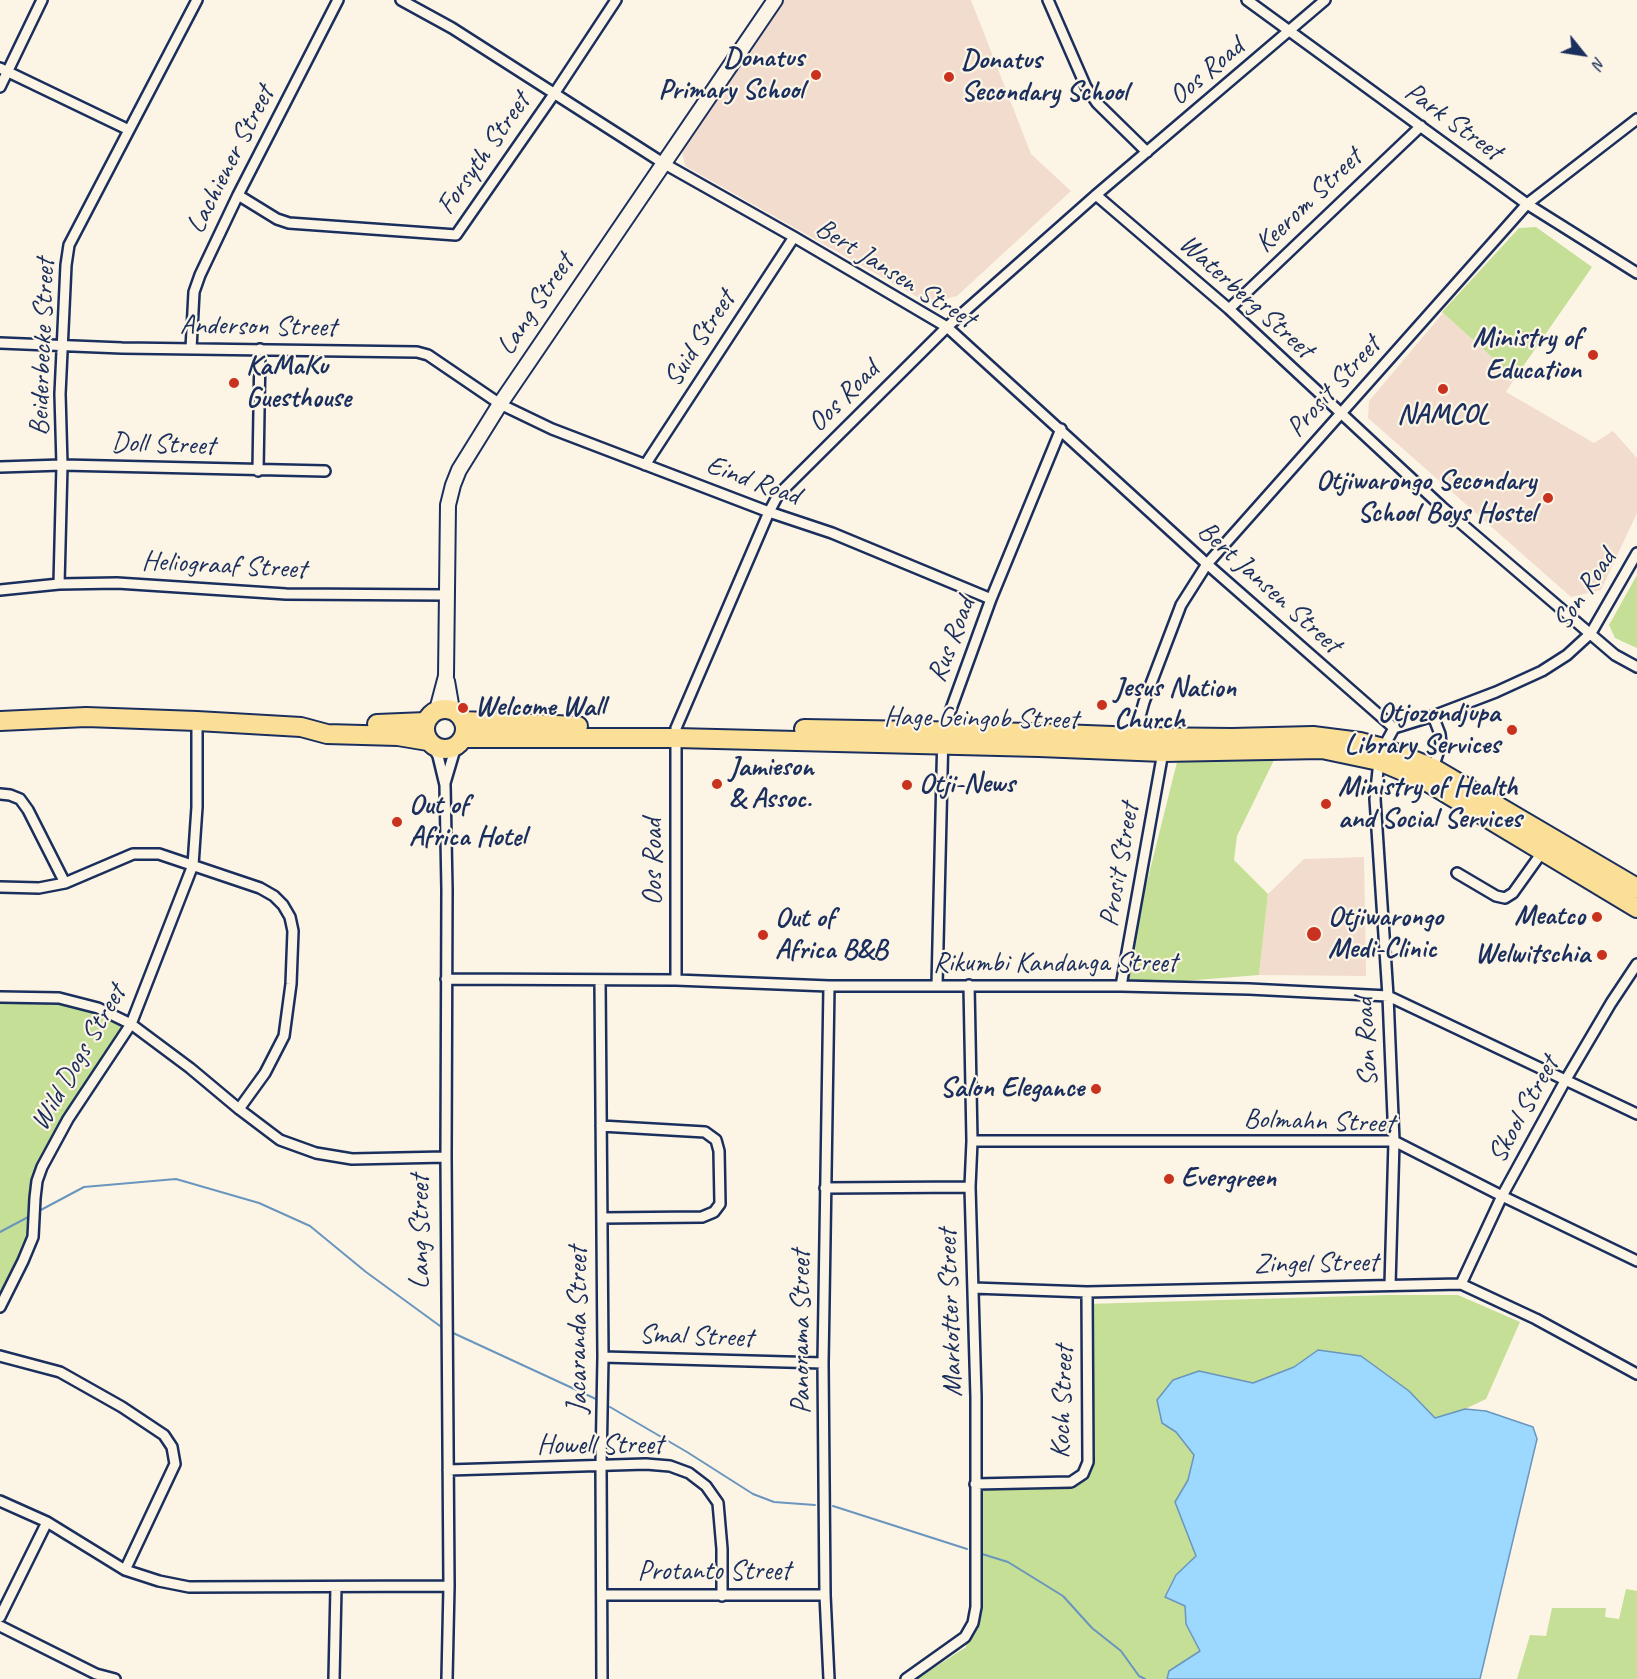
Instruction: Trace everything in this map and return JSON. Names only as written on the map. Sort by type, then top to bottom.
[{"type":"highway","points":[[0,721],[86,717],[301,728],[322,723],[449,724]]},
{"type":"highway","name":"Hage Geingob Street","points":[[301,728],[327,734],[398,736],[430,743],[444,749],[449,724],[676,733],[943,738],[1313,736],[1360,742],[1381,754],[1430,775],[1637,888]]},
{"type":"highway","points":[[430,743],[424,728],[449,724]]},
{"type":"highway","name":"Hage Geingob Street","points":[[943,738],[1163,752],[1322,749],[1381,754]]},
{"type":"highway","name":"Hage Geingob Street","points":[[1467,797],[1543,851],[1637,908]]},
{"type":"street","points":[[0,87],[4,70],[42,0]]},
{"type":"street","name":"Beiderbecke Street","points":[[59,584],[62,465],[60,394],[69,245],[197,0]]},
{"type":"street","name":"Lachiener Street","points":[[191,349],[197,284],[237,195],[338,0]]},
{"type":"street","name":"Bert Jansen Street","points":[[400,0],[452,28],[663,163],[947,327],[1207,564],[1394,728]]},
{"type":"street","name":"Forsyth Street","points":[[237,195],[277,219],[289,223],[453,236],[459,232],[616,0]]},
{"type":"street","name":"Lang Street","points":[[447,1679],[449,1586],[445,785],[449,724],[446,676],[449,496],[459,470],[500,404],[775,0]]},
{"type":"street","points":[[1048,0],[1086,87],[1097,103],[1147,152]]},
{"type":"street","name":"Park Street","points":[[1247,0],[1527,204],[1637,273]]},
{"type":"street","name":"Oos Road","points":[[676,981],[676,733],[778,495],[947,327],[1096,195],[1325,0]]},
{"type":"street","points":[[4,70],[129,130]]},
{"type":"street","name":"Prosit Street","points":[[1138,737],[1139,720],[1144,702],[1181,605],[1207,564],[1527,204],[1637,119]]},
{"type":"street","name":"Keerom Street","points":[[1229,309],[1421,126]]},
{"type":"street","name":"Waterberg Street","points":[[1096,195],[1229,309],[1442,507],[1616,655],[1637,667]]},
{"type":"street","name":"Suid Street","points":[[645,465],[794,237]]},
{"type":"street","name":"Anderson Street","points":[[0,343],[191,349],[417,352],[428,356],[500,404]]},
{"type":"street","points":[[258,471],[260,349]]},
{"type":"street","name":"Eind Road","points":[[500,404],[552,429],[769,512],[832,533],[991,599]]},
{"type":"street","name":"Rus Road","points":[[937,986],[943,738],[991,599],[1061,429]]},
{"type":"street","name":"Doll Street","points":[[0,467],[62,465],[325,471]]},
{"type":"street","name":"Son Road","points":[[1390,1285],[1394,1141],[1388,996],[1375,799],[1381,754],[1394,728],[1496,692],[1542,671],[1567,655],[1591,633],[1637,553]]},
{"type":"street","name":"Heliograaf Street","points":[[0,590],[59,584],[117,583],[286,594],[447,595]]},
{"type":"street","points":[[1430,775],[1441,744],[1433,716]]},
{"type":"street","name":"Wild Dogs Street","points":[[0,1307],[33,1237],[37,1181],[42,1167],[68,1119],[131,1024],[193,865],[197,807],[197,721]]},
{"type":"street","name":"Lang Street","points":[[430,743],[438,756],[445,785]]},
{"type":"street","name":"Prosit Street","points":[[1120,986],[1163,752]]},
{"type":"street","points":[[0,794],[20,799],[28,810],[65,883]]},
{"type":"street","points":[[1456,873],[1496,896],[1505,898],[1513,893],[1543,851]]},
{"type":"street","points":[[0,887],[39,888],[65,883],[133,854],[159,854],[260,888],[274,896],[290,917],[293,932],[291,984],[284,1036],[265,1073],[238,1109]]},
{"type":"street","name":"Skool Street","points":[[1461,1284],[1502,1196],[1565,1081],[1637,964]]},
{"type":"street","name":"Rikumbi Kandanga Street","points":[[446,979],[676,981],[830,986],[1120,986],[1249,989],[1388,996],[1637,1114]]},
{"type":"street","name":"Jacaranda Street","points":[[600,980],[603,1357],[602,1679]]},
{"type":"street","name":"Markotter Street","points":[[906,1679],[965,1637],[973,1623],[976,1607],[976,1397],[970,1187],[972,1141],[969,985]]},
{"type":"street","name":"Panorama Street","points":[[829,1679],[825,1595],[823,1363],[830,986]]},
{"type":"street","points":[[0,997],[59,998],[98,1008],[131,1024],[280,1140],[316,1153],[352,1159],[446,1157]]},
{"type":"street","points":[[601,1126],[705,1132],[716,1140],[719,1151],[720,1204],[714,1212],[702,1217],[602,1218]]},
{"type":"street","name":"Bolmahn Street","points":[[972,1141],[1394,1141],[1637,1261]]},
{"type":"street","points":[[825,1188],[970,1187]]},
{"type":"street","name":"Zingel Street","points":[[973,1288],[1087,1292],[1461,1284],[1536,1319],[1637,1374]]},
{"type":"street","name":"Koch Street","points":[[975,1484],[1071,1482],[1083,1474],[1088,1462],[1087,1292]]},
{"type":"street","points":[[0,1356],[60,1372],[122,1407],[164,1435],[172,1447],[175,1464],[125,1570]]},
{"type":"street","name":"Smal Street","points":[[603,1357],[823,1363]]},
{"type":"street","name":"Howell Street","points":[[448,1470],[646,1464],[670,1466],[689,1473],[706,1485],[718,1503],[722,1549],[722,1596]]},
{"type":"street","points":[[0,1501],[47,1522],[125,1570],[159,1581],[189,1587],[449,1586]]},
{"type":"street","points":[[0,1617],[47,1522]]},
{"type":"street","points":[[334,1679],[336,1587]]},
{"type":"street","name":"Protanto Street","points":[[602,1595],[825,1595]]},
{"type":"street","points":[[0,1626],[96,1674],[115,1679]]},
{"type":"shaded area","points":[[783,0],[971,0],[1031,154],[1071,191],[957,296],[928,303],[685,166],[682,151]]},
{"type":"shaded area","name":"Otjiwarongo Secondary School Boys Hostel","points":[[1443,313],[1515,378],[1506,392],[1594,443],[1613,431],[1637,458],[1637,513],[1601,590],[1571,597],[1368,418],[1369,401]]},
{"type":"shaded area","name":"Otjiwarongo Medi-Clinic","points":[[1364,857],[1366,976],[1259,975],[1268,894],[1304,859]]},
{"type":"green space","points":[[1536,227],[1592,267],[1515,378],[1442,312],[1519,228]]},
{"type":"green space","points":[[1637,575],[1637,648],[1615,638],[1609,625]]},
{"type":"green space","points":[[1274,760],[1237,836],[1234,860],[1268,894],[1259,975],[1121,986],[1177,762]]},
{"type":"green space","points":[[0,997],[59,998],[131,1024],[42,1167],[33,1237],[0,1307]]},
{"type":"green space","points":[[1458,1295],[1520,1322],[1486,1399],[1465,1409],[1435,1418],[1409,1391],[1361,1356],[1319,1350],[1294,1367],[1253,1383],[1199,1371],[1162,1423],[1176,1432],[1195,1455],[1188,1480],[1175,1502],[1196,1556],[1176,1575],[1186,1606],[1186,1624],[1200,1651],[1169,1671],[1167,1679],[917,1679],[966,1647],[965,1637],[973,1623],[975,1484],[1071,1482],[1088,1462],[1087,1304]]},
{"type":"green space","points":[[1626,1589],[1637,1591],[1637,1679],[1517,1679],[1530,1635],[1546,1636],[1552,1608],[1606,1608],[1605,1617],[1619,1619]]},
{"type":"water","points":[[1318,1350],[1361,1356],[1409,1391],[1435,1418],[1465,1409],[1486,1411],[1533,1427],[1537,1439],[1480,1679],[1167,1679],[1169,1671],[1200,1651],[1186,1624],[1185,1606],[1165,1597],[1176,1575],[1196,1556],[1175,1502],[1188,1480],[1194,1455],[1176,1432],[1162,1423],[1157,1400],[1173,1380],[1199,1371],[1253,1383],[1294,1367]]},
{"type":"waterway","points":[[37,1212],[84,1187],[176,1179],[259,1203],[310,1226],[366,1272],[440,1326]]},
{"type":"waterway","points":[[0,1232],[32,1215]]},
{"type":"waterway","points":[[451,1332],[596,1399]]},
{"type":"waterway","points":[[610,1407],[753,1494],[774,1502],[815,1505]]},
{"type":"waterway","points":[[833,1506],[967,1549]]},
{"type":"waterway","points":[[982,1554],[1008,1562],[1063,1596],[1092,1628],[1121,1651],[1139,1676],[1145,1679]]},
{"type":"place","name":"Donatus Primary School","points":[[816,75]]},
{"type":"place","name":"Donatus Secondary School","points":[[949,77]]},
{"type":"place","name":"Ministry of Education","points":[[1593,355]]},
{"type":"place","name":"KaMaKu Guesthouse","points":[[234,383]]},
{"type":"place","name":"NAMCOL","points":[[1443,389]]},
{"type":"place","name":"Otjiwarongo Secondary School Boys Hostel","points":[[1548,498]]},
{"type":"place","name":"Jesus Nation Church","points":[[1102,705]]},
{"type":"place","name":"Welcome Wall","points":[[463,708]]},
{"type":"place","name":"Otjozondjupa Library Services","points":[[1512,730]]},
{"type":"place","name":"Jamieson & Assoc.","points":[[717,784]]},
{"type":"place","name":"Otji-News","points":[[907,785]]},
{"type":"place","name":"Ministry of Health and Social Services","points":[[1326,804]]},
{"type":"place","name":"Out of Africa Hotel","points":[[397,822]]},
{"type":"place","name":"Meatco","points":[[1597,917]]},
{"type":"place","name":"Otjiwarongo Medi-Clinic","points":[[1314,934]]},
{"type":"place","name":"Out of Africa B&B","points":[[763,935]]},
{"type":"place","name":"Welwitschia","points":[[1602,955]]},
{"type":"place","name":"Salon Elegance","points":[[1096,1089]]},
{"type":"place","name":"Evergreen","points":[[1169,1179]]}]
